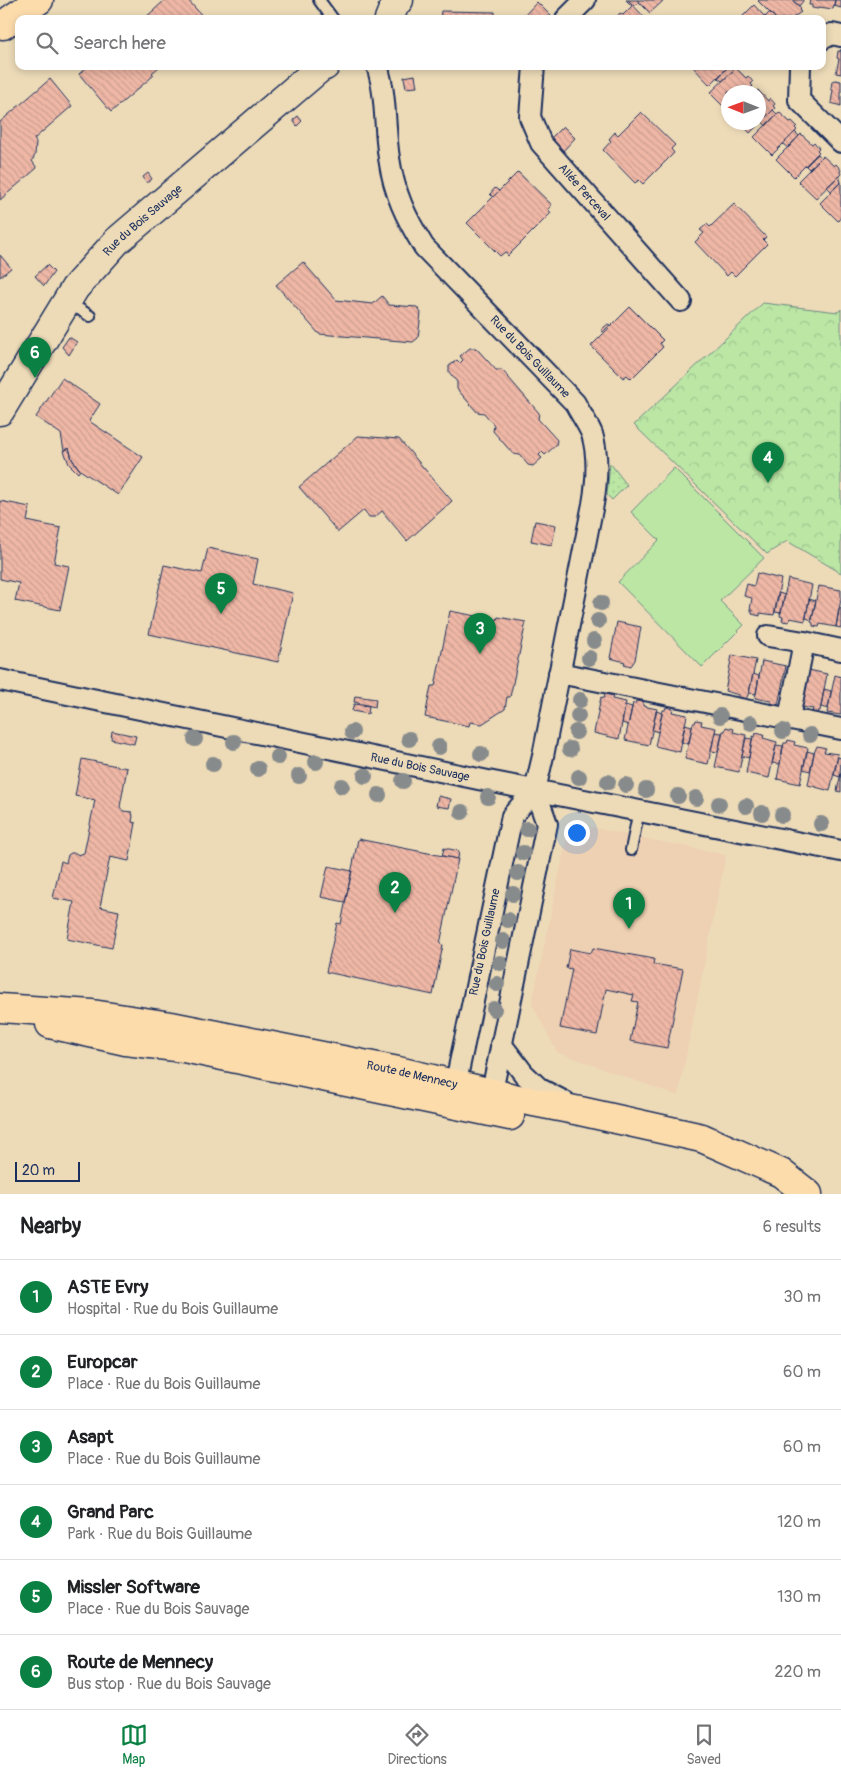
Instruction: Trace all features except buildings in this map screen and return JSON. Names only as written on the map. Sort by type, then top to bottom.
[{"type":"main road","points":[[15,15],[32,0]]},
{"type":"main road","points":[[18,15],[39,0]]},
{"type":"main road","points":[[391,15],[395,4],[399,0]]},
{"type":"main road","points":[[2,27],[15,15]]},
{"type":"main road","points":[[2,27],[15,18]]},
{"type":"main road","name":"Rue du Bois Sauvage","points":[[0,411],[75,288],[117,241],[318,70]]},
{"type":"main road","name":"Route de Mennecy","points":[[0,1010],[92,1014],[171,1026],[398,1071],[453,1093],[490,1101],[721,1163],[791,1194]]},
{"type":"main road","name":"Route de Mennecy","points":[[490,1101],[518,1100],[580,1111],[702,1138],[782,1173],[808,1194]]},
{"type":"street","points":[[570,15],[584,0]]},
{"type":"street","points":[[826,37],[832,34],[841,36]]},
{"type":"street","name":"Rue du Bois Guillaume","points":[[378,70],[383,83],[389,158],[396,188],[407,219],[424,247],[575,403],[592,434],[596,463],[596,485],[535,790],[512,816],[453,1093]]},
{"type":"street","name":"Allée Perceval","points":[[534,70],[530,117],[540,143],[681,301]]},
{"type":"street","points":[[800,70],[800,100],[841,142]]},
{"type":"street","points":[[768,636],[841,650]]},
{"type":"street","points":[[789,718],[804,642]]},
{"type":"street","points":[[559,673],[841,729]]},
{"type":"street","name":"Rue du Bois Sauvage","points":[[0,680],[841,851]]},
{"type":"street","points":[[490,1101],[547,824],[535,790]]},
{"type":"street","points":[[501,1044],[524,1074],[540,1089],[580,1111]]},
{"type":"lane","points":[[319,0],[330,15]]},
{"type":"lane","points":[[67,301],[90,316]]},
{"type":"lane","points":[[631,850],[639,810]]},
{"type":"shaded area","points":[[570,823],[726,855],[678,1096],[557,1052],[532,1004]]},
{"type":"green space","points":[[763,303],[838,312],[841,309],[841,573],[787,541],[767,554],[634,425]]},
{"type":"green space","points":[[610,463],[627,485],[612,500],[607,495]]},
{"type":"green space","points":[[674,468],[764,558],[720,601],[744,625],[702,667],[618,582],[659,540],[631,512]]},
{"type":"place","name":"Route de Mennecy","points":[[35,378]]},
{"type":"place","name":"Grand Parc","points":[[768,483]]},
{"type":"place","name":"Missler Software","points":[[221,614]]},
{"type":"place","name":"Asapt","points":[[480,654]]},
{"type":"place","name":"Europcar","points":[[395,913]]},
{"type":"place","name":"ASTE Evry","points":[[629,929]]}]
